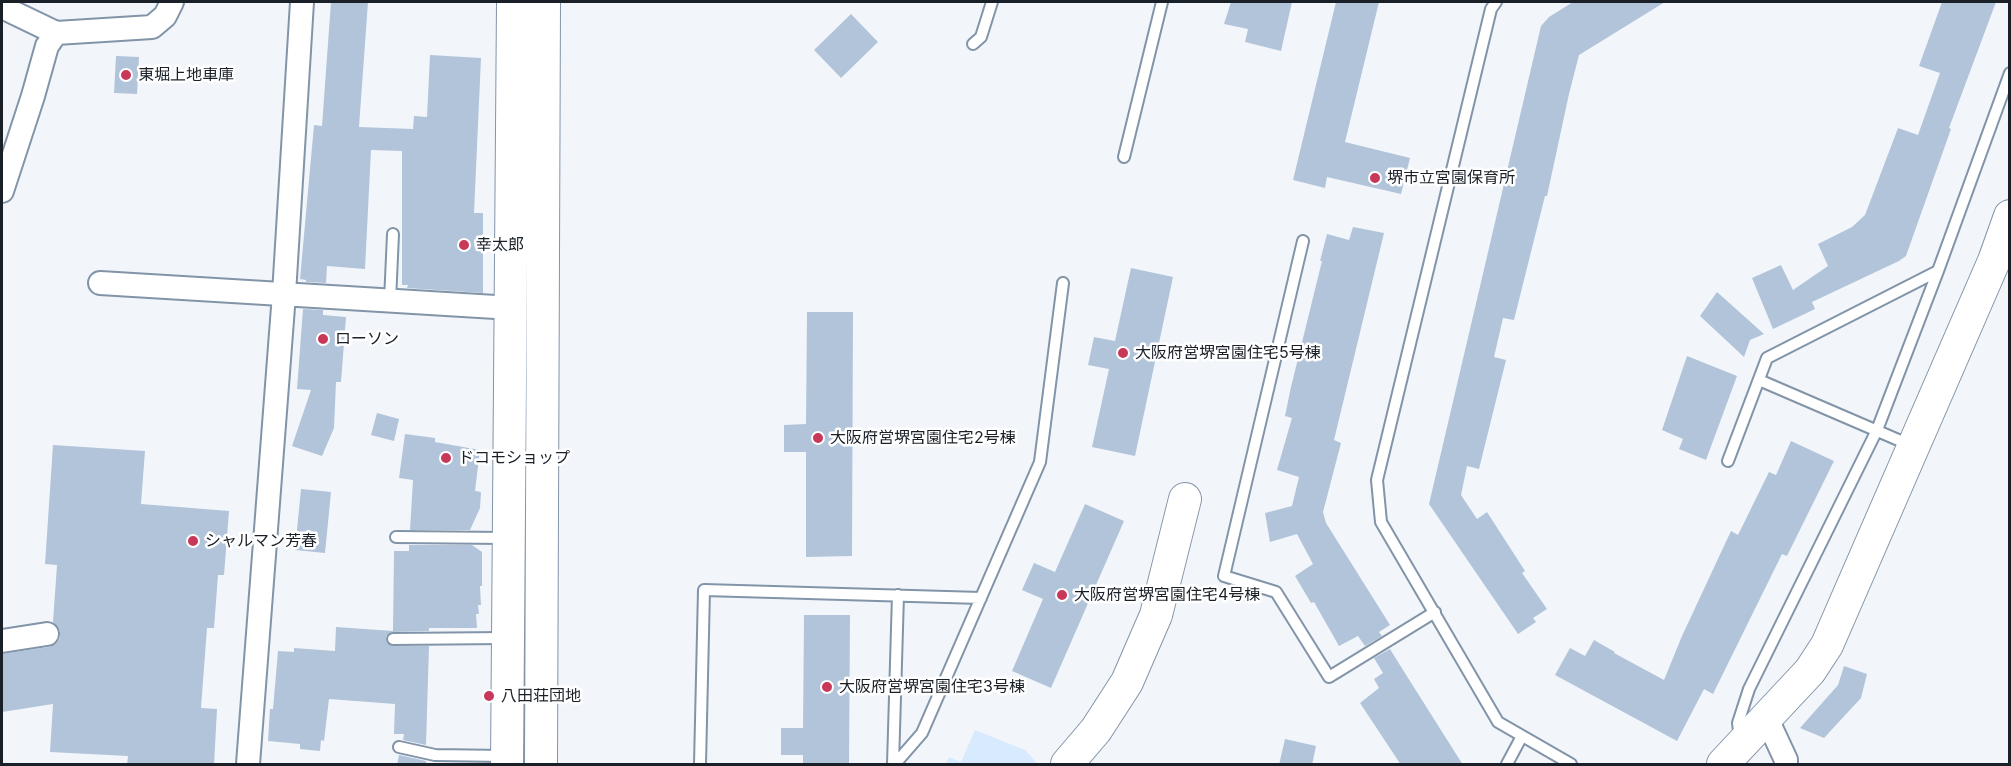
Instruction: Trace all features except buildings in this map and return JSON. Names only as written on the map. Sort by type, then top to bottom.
[{"type":"street","points":[[2,7],[56,33],[152,27],[165,16],[172,2]]},
{"type":"street","points":[[248,765],[284,294],[302,2]]},
{"type":"street","points":[[508,760],[507,638],[510,538],[513,2]]},
{"type":"street","points":[[541,765],[544,2]]},
{"type":"street","points":[[2,191],[33,96],[46,46],[56,33]]},
{"type":"street","points":[[1732,755],[1809,671],[1827,645],[1994,261],[2010,216]]},
{"type":"street","points":[[100,283],[512,308]]},
{"type":"street","points":[[1067,765],[1096,730],[1127,682],[1156,615],[1185,500]]},
{"type":"street","points":[[2,641],[47,634]]},
{"type":"street","points":[[1766,717],[1786,760],[1786,765]]},
{"type":"lane","points":[[973,45],[981,37],[992,2]]},
{"type":"lane","points":[[1124,157],[1162,2]]},
{"type":"lane","points":[[1496,2],[1491,9],[1377,480],[1381,522],[1498,722],[1571,765]]},
{"type":"lane","points":[[1732,755],[1737,723],[1749,689],[1877,430],[2010,73]]},
{"type":"lane","points":[[390,302],[393,234]]},
{"type":"lane","points":[[1303,241],[1224,576],[1276,591],[1329,676],[1435,612]]},
{"type":"lane","points":[[1728,461],[1767,357],[1938,271]]},
{"type":"lane","points":[[894,765],[922,733],[1040,462],[1063,284]]},
{"type":"lane","points":[[1759,380],[1913,446]]},
{"type":"lane","points":[[396,537],[510,538]]},
{"type":"lane","points":[[700,765],[704,590],[981,598]]},
{"type":"lane","points":[[894,765],[898,595]]},
{"type":"lane","points":[[393,639],[507,638]]},
{"type":"lane","points":[[1507,765],[1522,736]]},
{"type":"lane","points":[[399,747],[435,755],[508,760]]},
{"type":"shaded area","points":[[975,730],[1025,750],[1037,763],[946,764],[949,757],[961,762]]},
{"type":"place","name":"東堀上地車庫","points":[[126,75]]},
{"type":"place","name":"堺市立宮園保育所","points":[[1375,178]]},
{"type":"place","name":"幸太郎","points":[[464,245]]},
{"type":"place","name":"ローソン","points":[[323,339]]},
{"type":"place","name":"大阪府営堺宮園住宅5号棟","points":[[1123,353]]},
{"type":"place","name":"大阪府営堺宮園住宅2号棟","points":[[818,438]]},
{"type":"place","name":"ドコモショップ","points":[[446,458]]},
{"type":"place","name":"シャルマン芳春","points":[[193,541]]},
{"type":"place","name":"大阪府営堺宮園住宅4号棟","points":[[1062,595]]},
{"type":"place","name":"大阪府営堺宮園住宅3号棟","points":[[827,687]]},
{"type":"place","name":"八田荘団地","points":[[489,696]]}]
